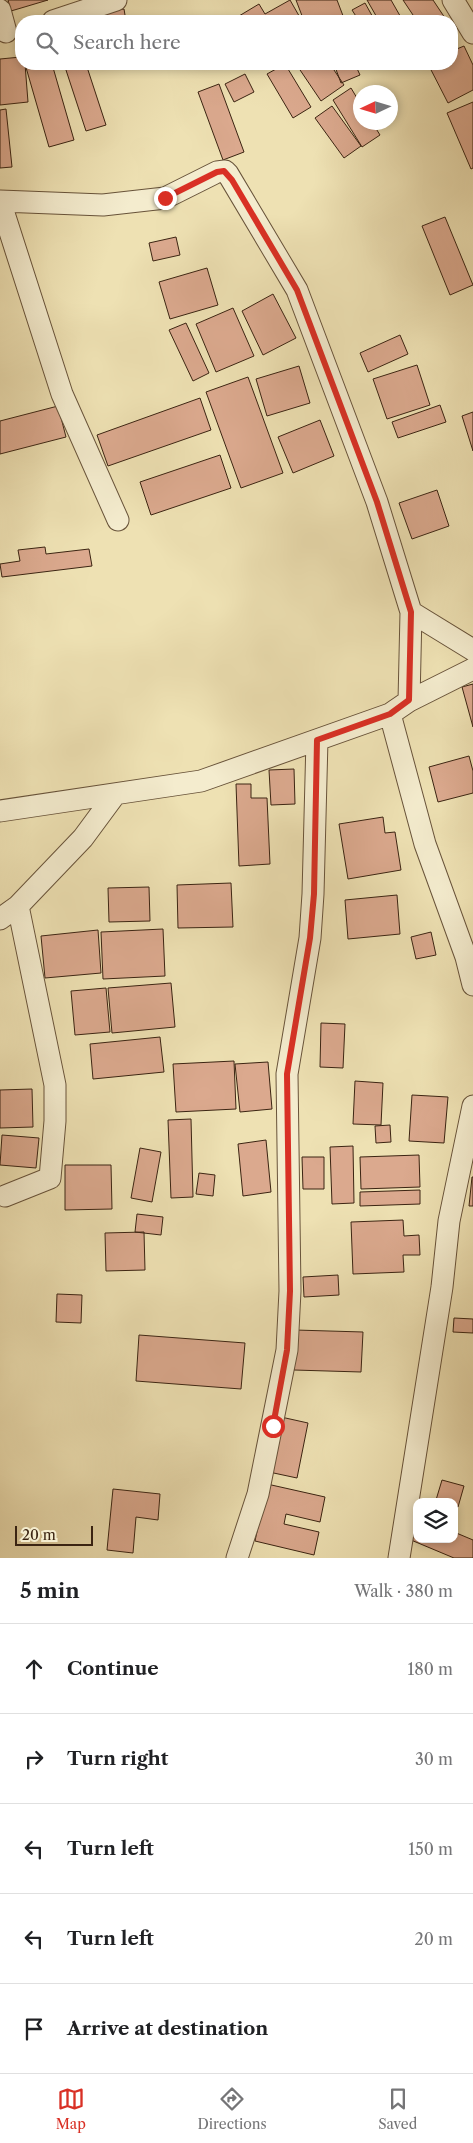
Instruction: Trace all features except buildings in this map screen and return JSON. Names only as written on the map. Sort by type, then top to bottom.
[{"type":"street","points":[[71,15],[116,0]]},
{"type":"street","points":[[453,0],[473,33]]},
{"type":"street","points":[[0,10],[9,31]]},
{"type":"street","points":[[118,520],[62,394],[0,201],[103,205],[165,198],[217,172],[224,171],[228,174],[297,290],[377,502],[411,612],[409,700]]},
{"type":"street","points":[[411,612],[473,650]]},
{"type":"street","points":[[0,812],[114,796],[201,781],[390,714],[409,700],[473,669]]},
{"type":"street","points":[[390,714],[425,844],[466,956],[473,985]]},
{"type":"street","points":[[237,1558],[258,1494],[287,1350],[290,1291],[287,1074],[310,938],[314,894],[317,740]]},
{"type":"street","points":[[0,919],[18,906],[83,838],[114,796]]},
{"type":"street","points":[[5,1196],[50,1178],[55,1121],[55,1085],[18,906]]},
{"type":"street","points":[[399,1558],[442,1287],[449,1221],[473,1106]]},
{"type":"route","points":[[165,198],[217,172],[224,171],[232,180],[271,245],[297,290],[377,502],[411,612],[409,700],[390,714],[317,740],[314,894],[310,938],[287,1074],[290,1291],[287,1350],[273,1426]]}]
